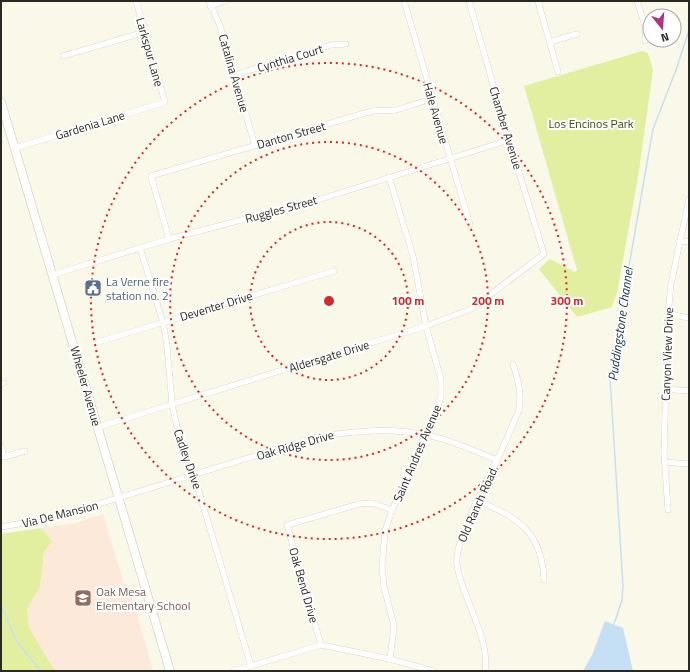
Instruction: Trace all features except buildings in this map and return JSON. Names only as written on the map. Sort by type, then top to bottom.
[{"type":"main road","name":"Wheeler Avenue","points":[[1,102],[170,671]]},
{"type":"street","name":"Larkspur Lane","points":[[136,1],[165,102]]},
{"type":"street","points":[[209,3],[225,1]]},
{"type":"street","name":"Hale Avenue","points":[[404,1],[431,99],[470,225]]},
{"type":"street","name":"Chamber Avenue","points":[[469,1],[544,254]]},
{"type":"street","points":[[538,1],[558,72]]},
{"type":"street","points":[[637,1],[642,17]]},
{"type":"street","name":"Catalina Avenue","points":[[209,3],[220,26],[255,146]]},
{"type":"street","points":[[63,56],[145,32]]},
{"type":"street","points":[[550,42],[577,34]]},
{"type":"street","name":"Cynthia Court","points":[[235,75],[331,45],[346,44]]},
{"type":"street","name":"Danton Street","points":[[170,239],[151,176],[372,111],[396,110],[431,99]]},
{"type":"street","name":"Gardenia Lane","points":[[15,148],[165,102]]},
{"type":"street","name":"Ruggles Street","points":[[52,274],[170,239],[321,199],[509,140]]},
{"type":"street","name":"Saint Andres Avenue","points":[[389,177],[413,256],[426,326],[441,380],[438,406],[392,510],[385,531],[382,567],[384,587],[394,626],[390,660]]},
{"type":"street","name":"Canyon View Drive","points":[[668,510],[664,462],[668,314],[671,284],[689,199]]},
{"type":"street","points":[[680,241],[689,242]]},
{"type":"street","name":"Cadley Drive","points":[[140,248],[163,322],[167,346],[172,404],[178,432],[194,475],[251,666]]},
{"type":"street","name":"Aldersgate Drive","points":[[98,427],[426,326],[471,309],[544,254]]},
{"type":"street","name":"Deventer Drive","points":[[98,342],[334,271]]},
{"type":"street","points":[[668,314],[689,318]]},
{"type":"street","name":"Old Ranch Road","points":[[485,671],[480,632],[457,564],[458,550],[478,501],[519,410],[521,398],[520,385],[513,364]]},
{"type":"street","points":[[665,389],[689,391]]},
{"type":"street","name":"Oak Ridge Drive","points":[[119,499],[313,438],[341,432],[391,431],[426,435],[452,442],[497,460]]},
{"type":"street","points":[[1,446],[4,457],[26,451]]},
{"type":"street","points":[[664,462],[689,464]]},
{"type":"street","name":"Via De Mansion","points":[[1,527],[38,521],[119,499]]},
{"type":"street","points":[[478,501],[509,515],[528,530],[537,547],[543,566],[544,580]]},
{"type":"street","name":"Oak Bend Drive","points":[[321,645],[287,525],[359,504],[372,503],[392,510]]},
{"type":"street","points":[[234,671],[321,645],[433,671]]},
{"type":"shaded area","name":"Oak Mesa Elementary School","points":[[103,514],[124,584],[129,586],[153,671],[55,671],[29,628],[27,608],[40,587],[44,551],[52,541],[42,528],[76,523]]},
{"type":"green space","name":"Los Encinos Park","points":[[642,51],[648,53],[653,70],[638,177],[617,293],[612,307],[577,317],[539,269],[550,259],[575,272],[577,270],[524,86]]},
{"type":"green space","points":[[42,528],[52,541],[44,552],[40,587],[27,608],[29,628],[55,671],[1,671],[1,534]]},
{"type":"water","points":[[605,621],[623,628],[633,671],[583,671],[592,655]]},
{"type":"waterway","name":"Puddingstone Channel","points":[[614,624],[622,600],[623,586],[610,378],[653,129],[676,70],[689,30]]},
{"type":"waterway","points":[[1,605],[17,642],[41,671]]},
{"type":"place","name":"La Verne fire station no. 2","points":[[93,288]]},
{"type":"place","name":"Oak Mesa Elementary School","points":[[83,598]]}]
